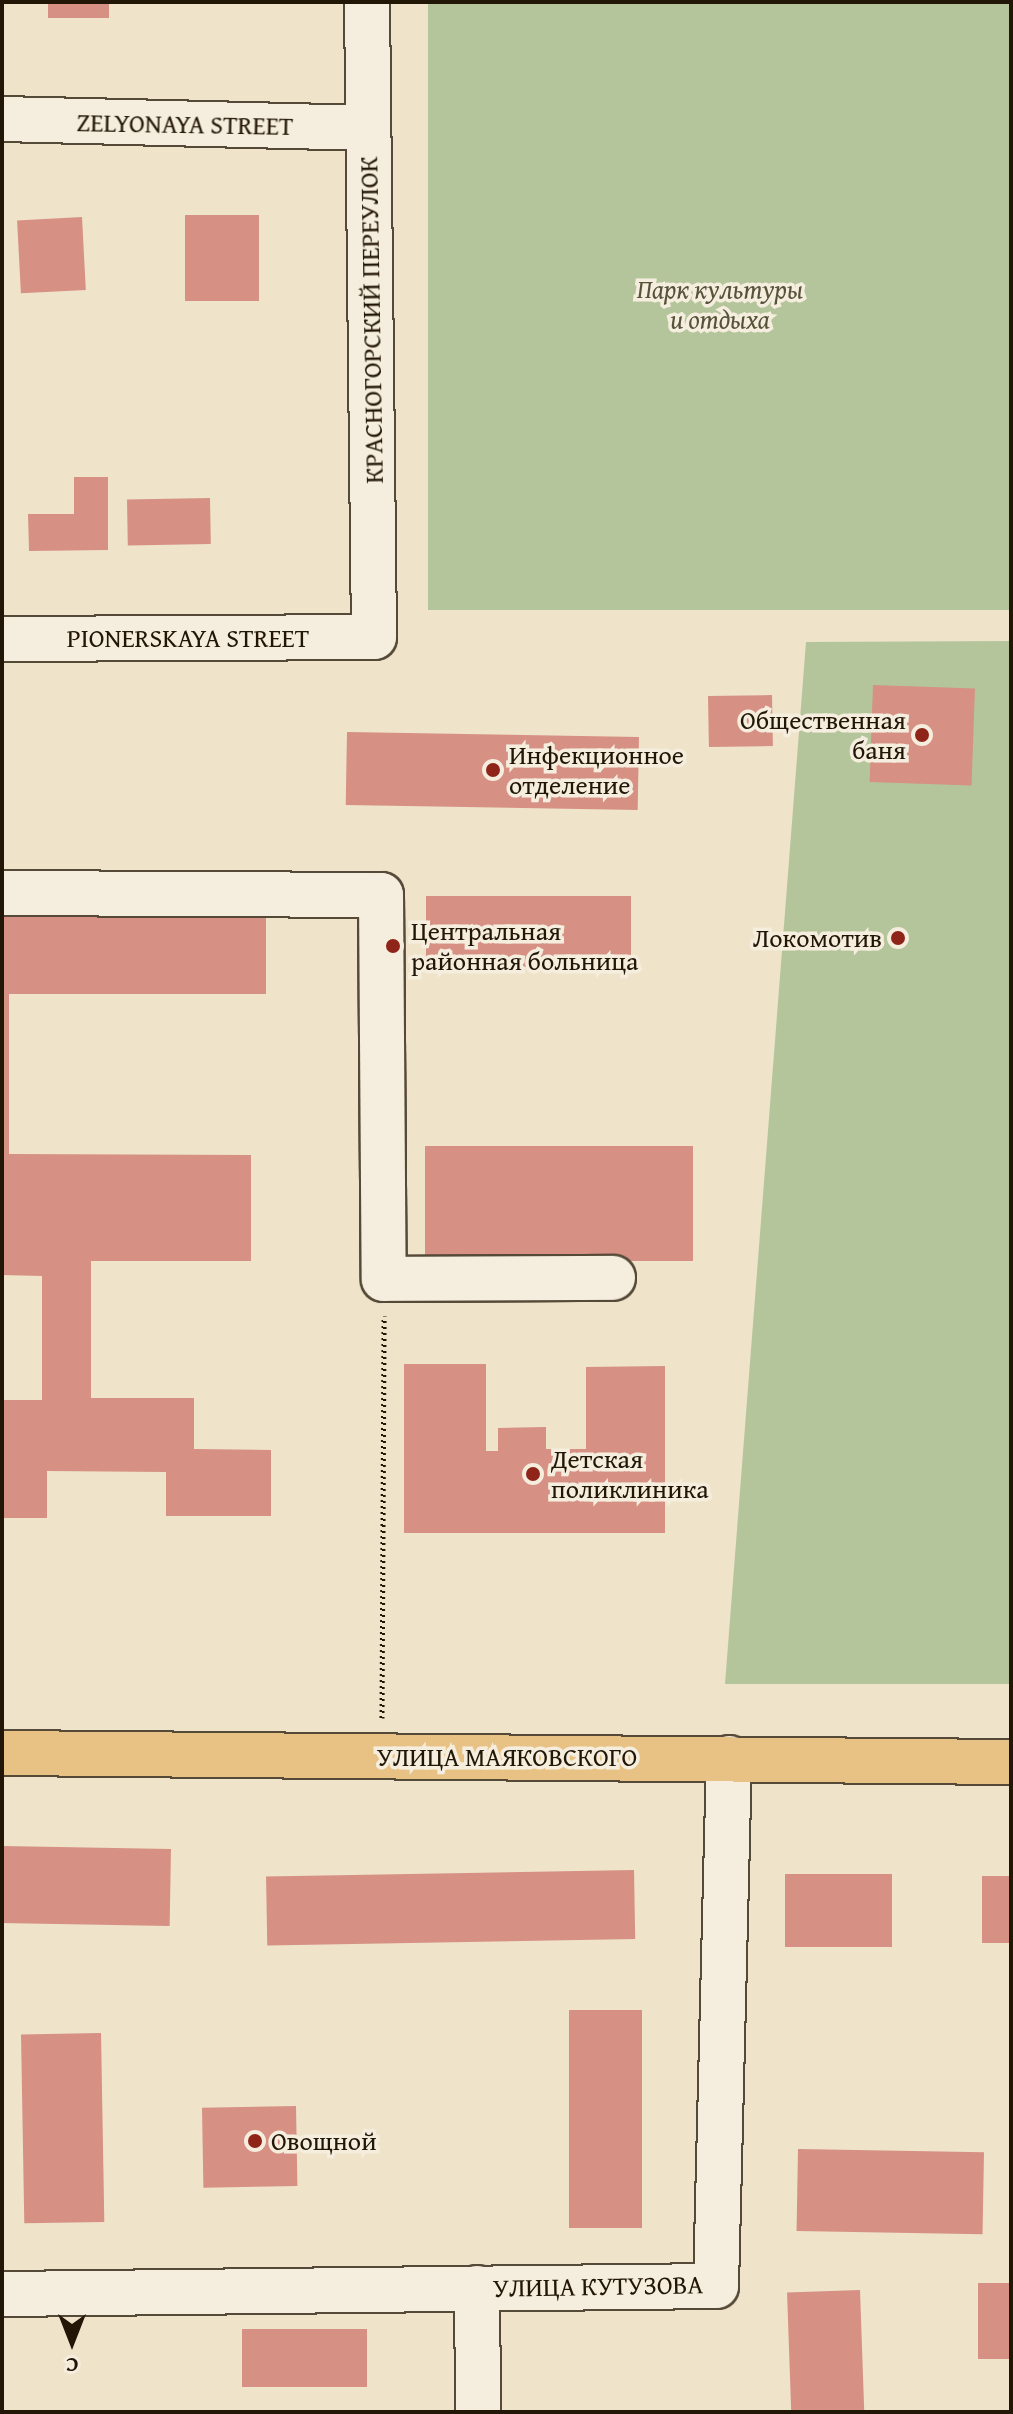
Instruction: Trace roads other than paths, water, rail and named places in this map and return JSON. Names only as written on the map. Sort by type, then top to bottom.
[{"type":"main road","name":"УЛИЦА МАЯКОВСКОГО","points":[[2,1753],[1011,1762]]},
{"type":"street","name":"КРАСНОГОРСКИЙ ПЕРЕУЛОК","points":[[367,2],[374,637]]},
{"type":"street","name":"ZELYONAYA STREET","points":[[2,119],[368,128]]},
{"type":"street","name":"PIONERSKAYA STREET","points":[[2,639],[374,637]]},
{"type":"street","points":[[2,893],[381,895],[384,1279],[613,1278]]},
{"type":"street","name":"УЛИЦА КУТУЗОВА","points":[[2,2294],[716,2286],[729,1758]]},
{"type":"street","points":[[477,2288],[478,2412]]},
{"type":"place","name":"Общественная баня","points":[[922,735]]},
{"type":"place","name":"Инфекционное отделение","points":[[493,770]]},
{"type":"place","name":"Локомотив","points":[[898,938]]},
{"type":"place","name":"Центральная районная больница","points":[[393,946]]},
{"type":"place","name":"Детская поликлиника","points":[[533,1474]]},
{"type":"place","name":"Овощной","points":[[255,2141]]},
{"type":"park label","name":"Парк культуры и отдыха","points":[[720,304]]}]
